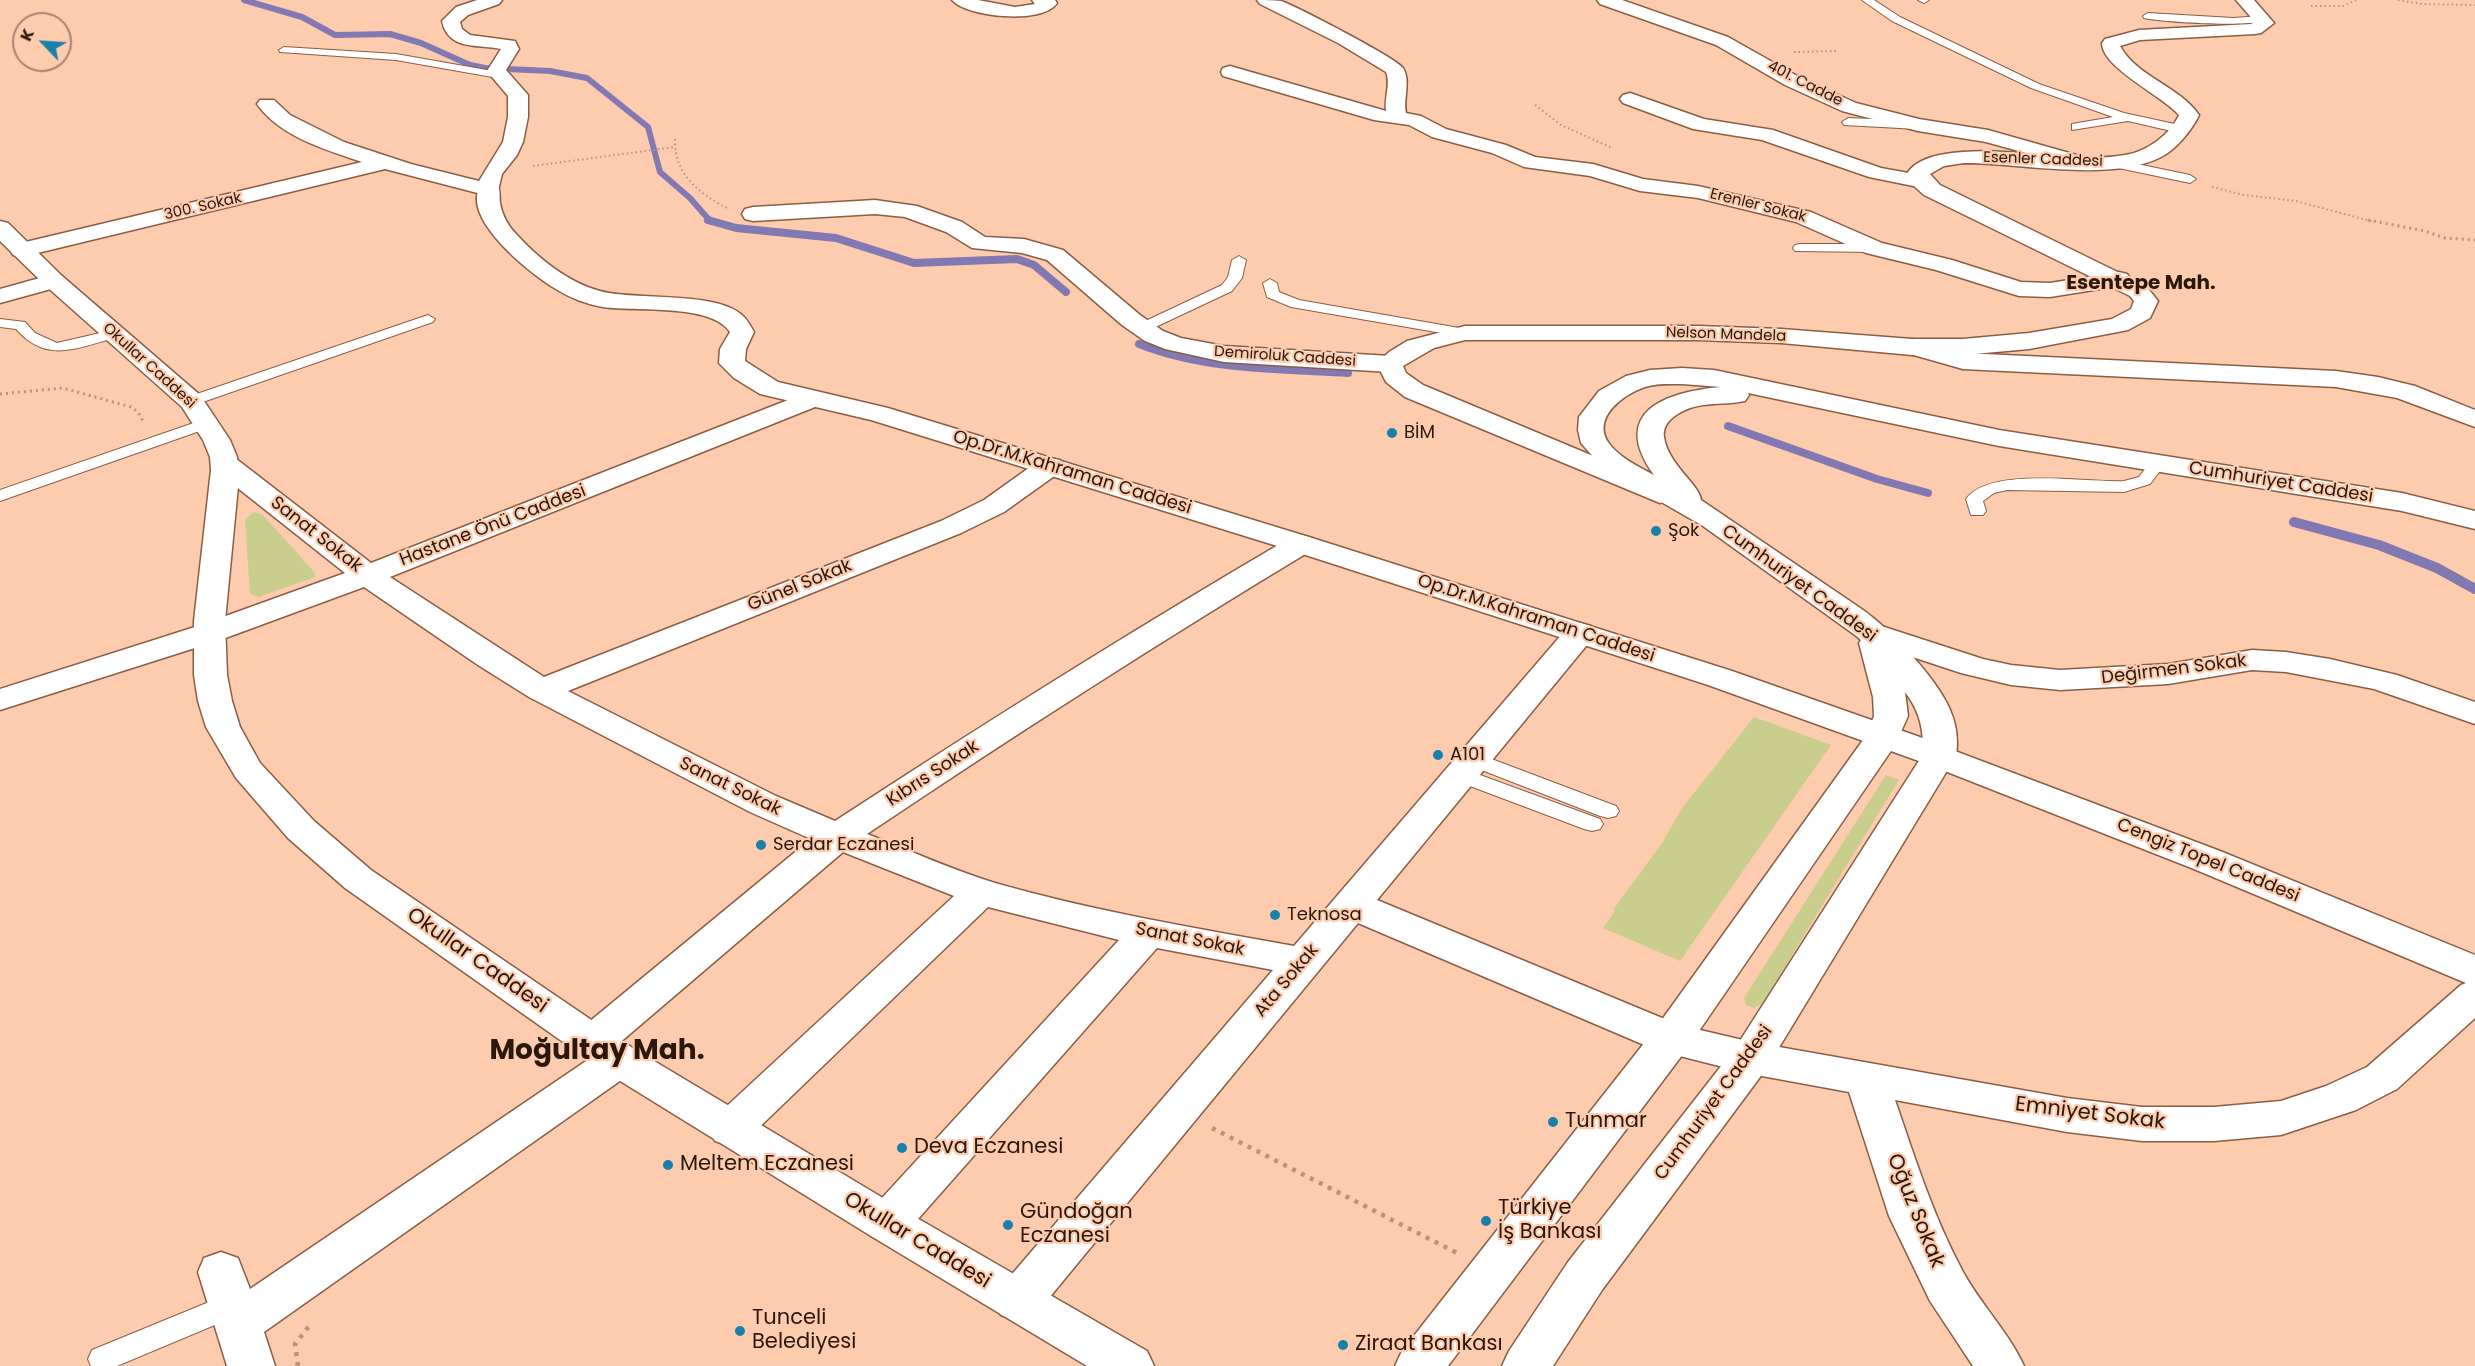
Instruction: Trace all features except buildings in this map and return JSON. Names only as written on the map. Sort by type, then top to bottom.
[{"type":"street","points":[[267,104],[281,118],[297,127],[385,163],[491,180],[512,143],[519,100],[518,95],[498,70],[510,49],[509,45],[464,39],[455,32],[451,21],[462,11],[493,0]]},
{"type":"street","points":[[961,0],[1005,12],[1023,13],[1047,5],[1048,3],[1041,0]]},
{"type":"street","points":[[1266,0],[1344,39],[1394,69],[1398,78],[1394,101],[1397,117]]},
{"type":"street","name":"401. Cadde","points":[[1606,0],[1698,30],[1735,46],[1792,81],[1849,107],[1918,125],[1968,131],[2080,162]]},
{"type":"street","points":[[2180,129],[2187,122],[2189,115],[2179,103],[2136,75],[2111,49],[2111,43],[2139,36],[2255,29],[2264,25],[2263,19],[2245,0]]},
{"type":"street","name":"Erenler Sokak","points":[[1230,72],[1376,114],[1414,120],[1445,135],[1499,148],[1531,163],[1593,170],[1640,184],[1698,192],[1803,217],[1874,249],[1944,265],[2007,286],[2028,290],[2050,290],[2118,279]]},
{"type":"street","points":[[1630,99],[1700,125],[1766,134],[1876,173],[1923,182]]},
{"type":"street","name":"Esenler Caddesi","points":[[1923,182],[1919,172],[1927,164],[1953,157],[2113,162],[2150,155],[2163,147],[2180,129]]},
{"type":"street","name":"300. Sokak","points":[[21,250],[385,163]]},
{"type":"street","name":"Op.Dr.M.Kahraman Caddesi","points":[[491,180],[489,203],[499,230],[527,259],[548,274],[585,294],[600,299],[621,303],[705,308],[732,318],[740,324],[742,332],[733,350],[732,363],[743,374],[769,388],[879,414],[1301,544],[1720,678],[1940,756]]},
{"type":"street","name":"Nelson Mandela","points":[[1390,364],[1410,348],[1437,338],[1465,333],[1698,333],[1781,336],[1912,347],[1964,347],[2029,341],[2119,325],[2141,313],[2146,301],[2138,291],[2118,279],[2028,239],[1932,190],[1923,182]]},
{"type":"street","name":"Demiroluk Caddesi","points":[[753,214],[875,207],[928,216],[954,227],[980,243],[1024,246],[1055,255],[1142,328],[1174,344],[1224,354],[1390,364]]},
{"type":"street","name":"Okullar Caddesi","points":[[0,228],[54,281],[191,400],[208,423],[225,464],[209,633],[214,694],[224,727],[244,764],[278,805],[321,848],[358,879],[606,1051],[730,1129],[1130,1366]]},
{"type":"street","points":[[0,296],[54,281]]},
{"type":"street","points":[[1912,347],[1963,361],[2347,380],[2406,392],[2475,419]]},
{"type":"street","points":[[1390,364],[1395,377],[1414,391],[1698,510]]},
{"type":"street","name":"Cumhuriyet Caddesi","points":[[1526,1366],[1585,1276],[1751,1058],[1940,756],[1942,737],[1936,712],[1929,700],[1872,633],[1698,510],[1617,465],[1603,453],[1594,441],[1591,427],[1594,413],[1605,398],[1617,389],[1649,378],[1690,375],[1742,383],[1988,436],[2402,502],[2475,520]]},
{"type":"street","points":[[1698,510],[1661,464],[1652,448],[1649,433],[1652,423],[1665,410],[1704,396],[1728,394],[1810,399]]},
{"type":"street","name":"Hastane Önü Caddesi","points":[[0,700],[209,633],[366,575],[812,399]]},
{"type":"street","name":"Sanat Sokak","points":[[225,464],[366,575],[541,690],[690,769],[763,804],[981,892],[1148,933],[1303,962]]},
{"type":"street","name":"Günel Sokak","points":[[541,690],[951,527],[994,506],[1050,466]]},
{"type":"street","name":"Kıbrıs Sokak","points":[[235,1317],[606,1051],[838,836],[1015,719],[1178,617],[1301,544]]},
{"type":"street","name":"Ata Sokak","points":[[1018,1301],[1580,633]]},
{"type":"street","points":[[1419,1366],[1671,1040],[1883,736],[1891,716],[1890,697],[1872,633]]},
{"type":"street","name":"Değirmen Sokak","points":[[1872,633],[1973,666],[2011,675],[2060,680],[2168,674],[2252,660],[2286,662],[2330,669],[2385,682],[2475,714]]},
{"type":"street","name":"Cengiz Topel Caddesi","points":[[1940,756],[2207,860],[2475,971]]},
{"type":"street","points":[[730,1129],[981,892]]},
{"type":"street","name":"Emniyet Sokak","points":[[1350,904],[1671,1040],[1751,1058],[2067,1115],[2142,1124],[2214,1124],[2281,1118],[2341,1098],[2382,1077],[2475,995]]},
{"type":"street","points":[[887,1223],[1148,933]]},
{"type":"street","name":"Oğuz Sokak","points":[[1866,1078],[1912,1216],[1947,1287],[2000,1366]]},
{"type":"lane","points":[[1867,0],[1896,19],[2035,86],[2130,118],[2180,129]]},
{"type":"lane","points":[[2148,16],[2233,21],[2263,19]]},
{"type":"lane","points":[[284,50],[396,57],[498,70]]},
{"type":"lane","points":[[1886,117],[1849,119],[1918,125]]},
{"type":"lane","points":[[2076,127],[2130,118]]},
{"type":"lane","points":[[2113,162],[2190,179]]},
{"type":"lane","points":[[1800,248],[1874,249]]},
{"type":"lane","points":[[1142,328],[1227,288],[1235,279],[1239,260]]},
{"type":"lane","points":[[1270,283],[1272,294],[1296,304],[1465,333]]},
{"type":"lane","points":[[191,400],[428,320]]},
{"type":"lane","points":[[0,323],[20,325],[30,336],[56,348],[113,334]]},
{"type":"lane","points":[[0,496],[208,423]]},
{"type":"lane","points":[[1977,511],[1974,499],[1980,492],[1997,486],[2020,484],[2125,486],[2142,482],[2148,478],[2157,464]]},
{"type":"lane","points":[[2402,502],[2475,513]]},
{"type":"lane","points":[[1467,767],[1600,817]]},
{"type":"lane","points":[[102,1359],[235,1317]]},
{"type":"path","points":[[2311,6],[2343,6],[2356,0]]},
{"type":"path","points":[[2398,0],[2421,4],[2475,6]]},
{"type":"path","points":[[675,139],[675,156],[679,164],[704,195],[727,208],[753,214]]},
{"type":"path","points":[[491,180],[512,171],[675,147]]},
{"type":"path","points":[[2190,179],[2229,192],[2296,201],[2379,224],[2425,231],[2454,239],[2475,240]]},
{"type":"path","points":[[0,393],[63,388],[119,402],[138,412],[152,443]]},
{"type":"path","points":[[1178,1110],[1459,1254]]},
{"type":"path","points":[[298,1366],[293,1345],[297,1337],[318,1318]]},
{"type":"green space","points":[[253,512],[262,514],[315,573],[315,577],[259,597],[250,594],[245,520]]},
{"type":"green space","points":[[1754,717],[1831,745],[1680,961],[1603,928],[1615,911],[1613,910],[1662,843],[1682,808]]},
{"type":"green space","points":[[1886,775],[1899,780],[1762,1004],[1754,1008],[1746,1005],[1744,998]]},
{"type":"waterway","points":[[244,0],[302,17],[335,35],[390,34],[421,43],[470,65],[485,68],[550,71],[587,78],[648,127],[660,172],[690,198],[710,220]]},
{"type":"waterway","points":[[710,220],[736,228],[836,238],[914,263],[1017,259],[1034,265],[1066,292]]},
{"type":"waterway","points":[[1139,344],[1164,353],[1216,364],[1348,373]]},
{"type":"waterway","points":[[1728,426],[1877,479],[1928,493]]},
{"type":"waterway","points":[[2294,522],[2379,545],[2437,568],[2475,589]]},
{"type":"place","name":"BİM","points":[[1392,433]]},
{"type":"place","name":"Şok","points":[[1656,531]]},
{"type":"place","name":"A101","points":[[1438,755]]},
{"type":"place","name":"Serdar Eczanesi","points":[[761,845]]},
{"type":"place","name":"Teknosa","points":[[1275,915]]},
{"type":"place","name":"Tunmar","points":[[1553,1122]]},
{"type":"place","name":"Deva Eczanesi","points":[[902,1148]]},
{"type":"place","name":"Meltem Eczanesi","points":[[668,1165]]},
{"type":"place","name":"Türkiye İş Bankası","points":[[1486,1221]]},
{"type":"place","name":"Gündoğan Eczanesi","points":[[1008,1225]]},
{"type":"place","name":"Tunceli Belediyesi","points":[[740,1331]]},
{"type":"place","name":"Ziraat Bankası","points":[[1343,1345]]},
{"type":"district","name":"Esentepe Mah.","points":[[2141,284]]},
{"type":"district","name":"Moğultay Mah.","points":[[597,1052]]}]
